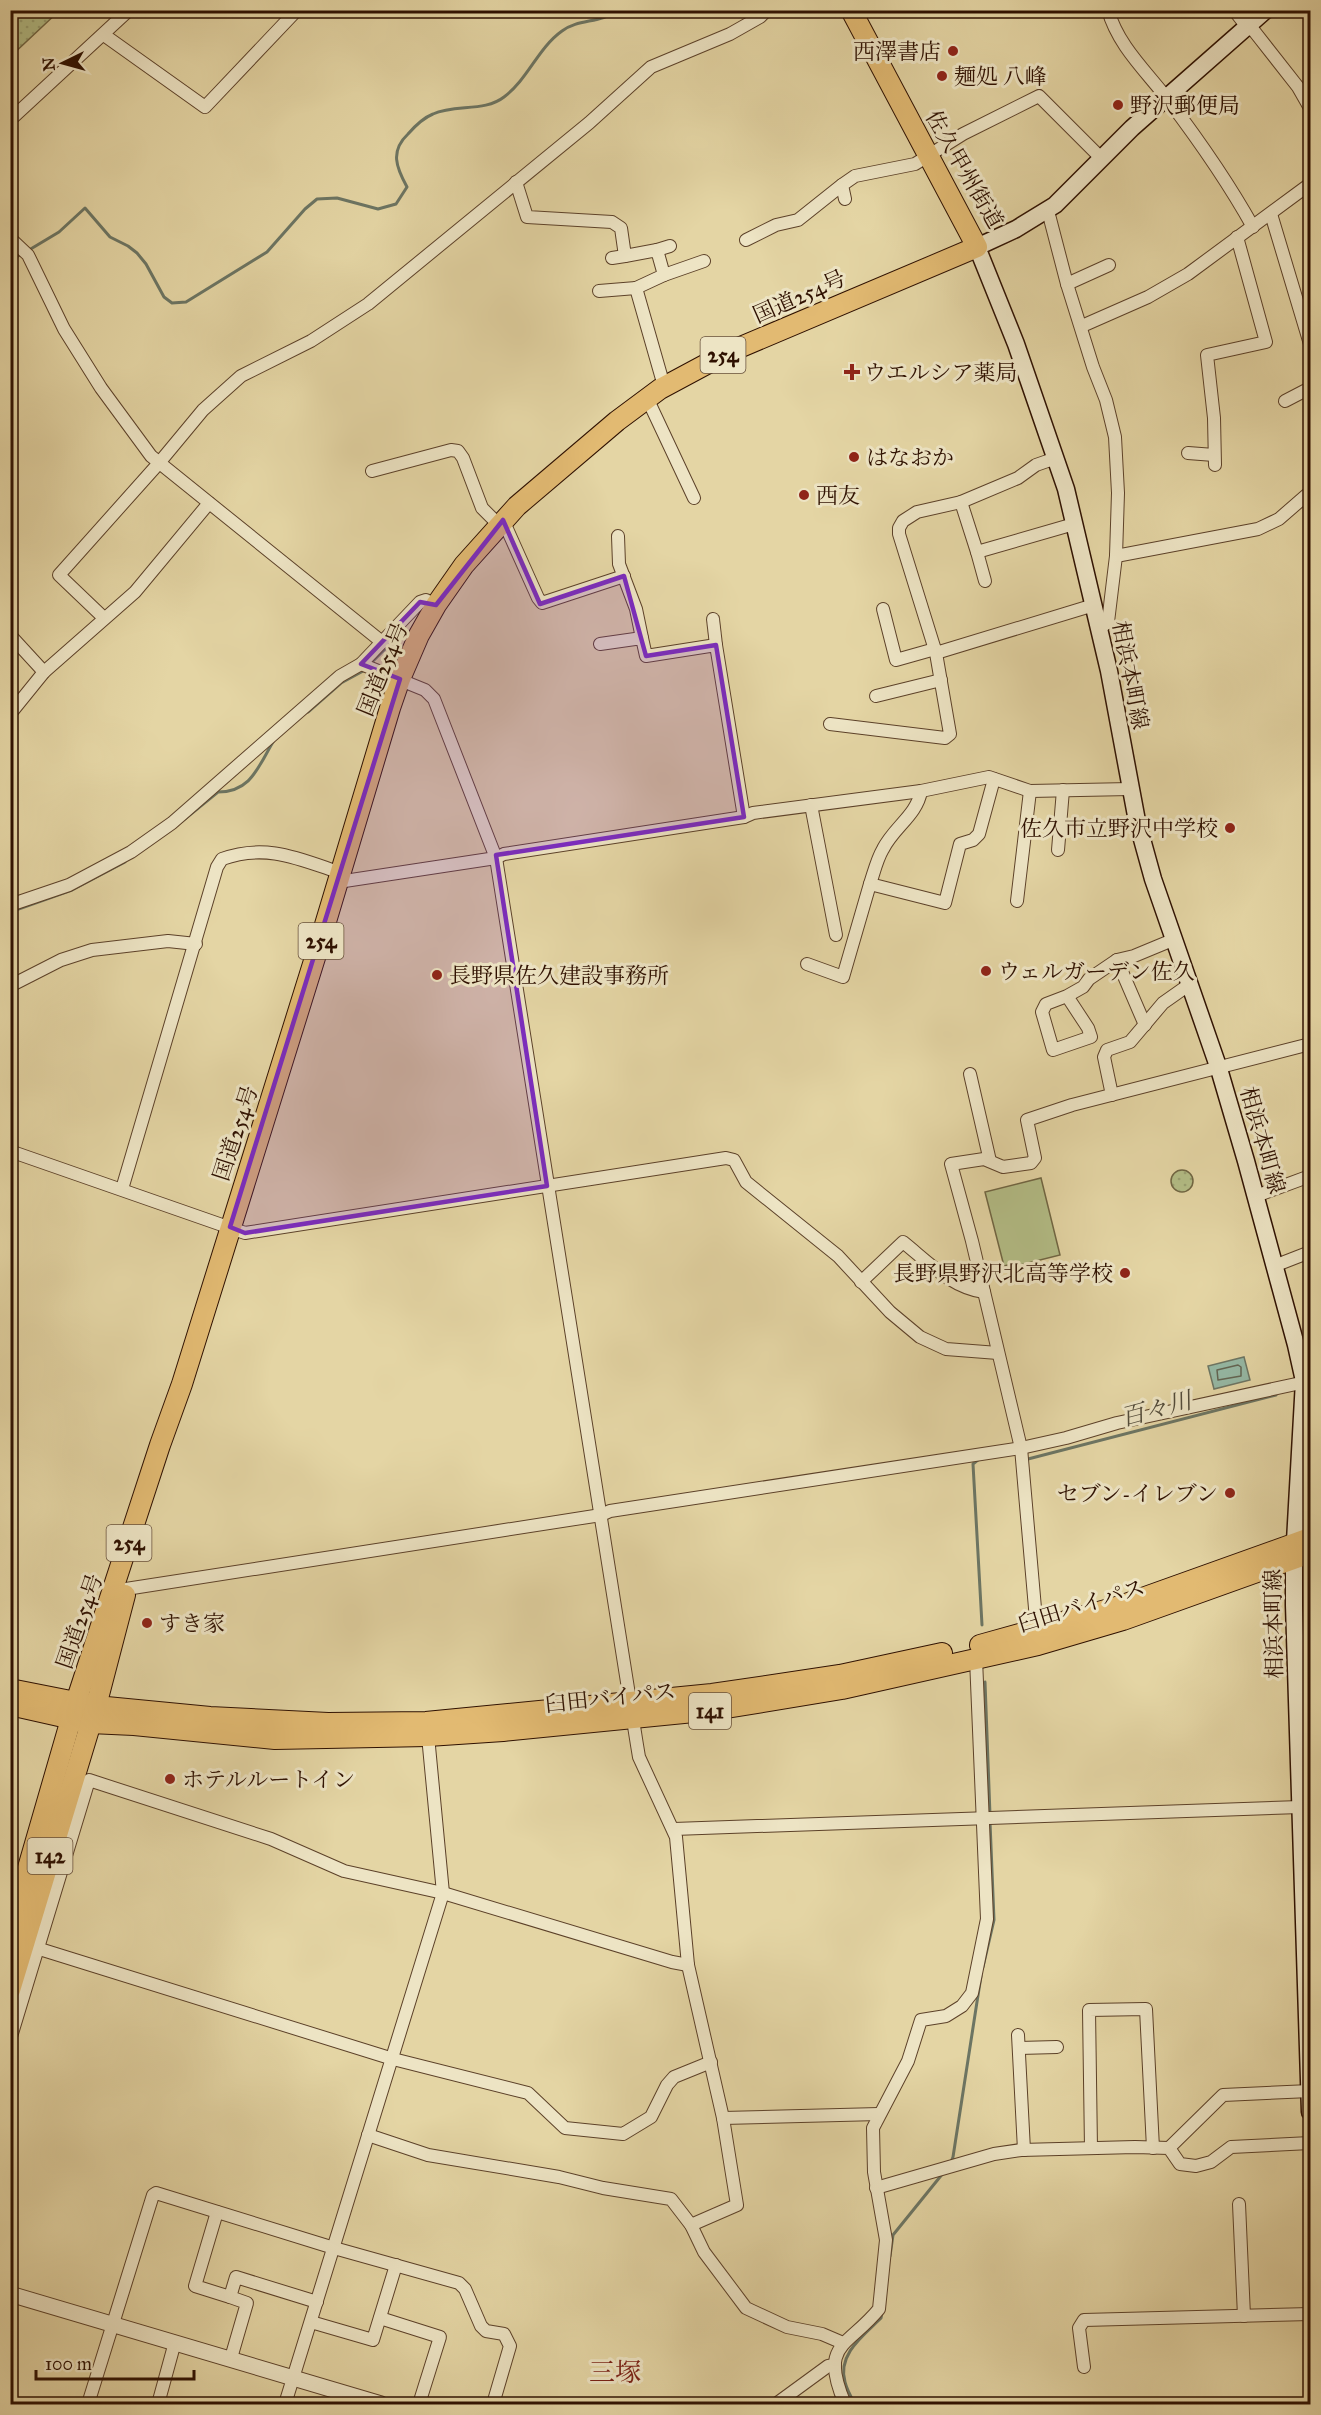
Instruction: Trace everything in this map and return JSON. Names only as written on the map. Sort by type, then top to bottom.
[{"type":"highway","name":"佐久甲州街道","points":[[851,10],[977,248]]},
{"type":"highway","name":"国道254号","points":[[84,1713],[160,1445],[182,1384],[400,679],[419,635],[436,604],[465,565],[517,506],[586,446],[664,386],[729,352],[977,248]]},
{"type":"highway","name":"国道254号","points":[[84,1713],[126,1589],[168,1447],[182,1384]]},
{"type":"highway","name":"臼田バイパス","points":[[84,1713],[134,1725],[275,1739],[428,1736],[503,1731],[632,1711],[712,1694],[840,1675],[1037,1631],[1302,1549]]},
{"type":"highway","name":"臼田バイパス","points":[[84,1713],[328,1723],[426,1722],[632,1711],[714,1710],[842,1689],[1038,1645],[1123,1620],[1302,1549]]},
{"type":"highway","name":"141","points":[[10,1689],[84,1713]]},
{"type":"highway","name":"141","points":[[10,1705],[84,1713]]},
{"type":"highway","name":"142","points":[[10,1990],[84,1713]]},
{"type":"main road","name":"佐久甲州街道","points":[[977,248],[1048,211],[1166,97],[1266,10]]},
{"type":"main road","name":"相浜本町線","points":[[977,248],[1001,303],[1056,458],[1094,605],[1130,789],[1153,879],[1219,1069],[1307,1381],[1302,1549],[1304,1816],[1311,2112]]},
{"type":"street","points":[[10,120],[129,10]]},
{"type":"street","points":[[104,34],[204,107],[297,10]]},
{"type":"street","points":[[104,618],[58,575],[159,463],[203,410],[241,376],[311,341],[368,304],[589,123],[651,68],[730,34],[760,17],[767,10]]},
{"type":"street","points":[[1108,10],[1111,22],[1130,54],[1166,97],[1227,181],[1253,227]]},
{"type":"street","points":[[1234,10],[1284,68],[1311,108]]},
{"type":"street","points":[[746,240],[776,225],[798,220],[855,176],[915,164],[963,134],[1039,96],[1101,158]]},
{"type":"street","points":[[516,182],[527,217],[612,222],[621,228],[625,256]]},
{"type":"street","points":[[1082,326],[1148,297],[1188,274],[1311,184]]},
{"type":"street","points":[[842,185],[845,198]]},
{"type":"street","points":[[1048,211],[1093,367],[1106,400],[1115,437],[1118,493],[1116,556],[1108,622],[1099,629]]},
{"type":"street","points":[[1271,214],[1311,344]]},
{"type":"street","points":[[1188,453],[1215,460],[1214,418],[1207,355],[1266,342],[1237,237]]},
{"type":"street","points":[[612,258],[670,246]]},
{"type":"street","points":[[19,247],[64,329],[101,388],[151,456],[382,642]]},
{"type":"street","points":[[657,250],[664,275]]},
{"type":"street","points":[[598,291],[636,288],[704,261]]},
{"type":"street","points":[[1068,284],[1109,265]]},
{"type":"street","points":[[636,288],[664,386]]},
{"type":"street","points":[[1285,401],[1311,388]]},
{"type":"street","points":[[647,398],[694,498]]},
{"type":"street","points":[[372,471],[451,450],[458,451],[463,458],[482,508],[501,523],[542,603],[624,576]]},
{"type":"street","points":[[830,724],[945,738],[951,734],[935,651],[898,534],[899,528],[903,521],[917,512],[961,502],[1018,478],[1036,465],[1056,458]]},
{"type":"street","points":[[1116,556],[1258,529],[1279,519],[1310,492]]},
{"type":"street","points":[[961,502],[985,581]]},
{"type":"street","points":[[10,714],[44,672],[135,592],[209,503]]},
{"type":"street","points":[[976,552],[1074,525]]},
{"type":"street","points":[[618,536],[619,564],[636,609],[646,656],[716,645]]},
{"type":"street","points":[[10,905],[69,885],[131,852],[172,823],[340,676],[361,664],[420,602],[426,600],[436,604]]},
{"type":"street","points":[[883,609],[896,660],[1094,605]]},
{"type":"street","points":[[713,619],[744,817]]},
{"type":"street","points":[[10,635],[44,672]]},
{"type":"street","points":[[600,644],[642,638]]},
{"type":"street","points":[[361,664],[425,690],[434,699],[496,858],[639,1757],[674,1828],[688,1965],[723,2118],[737,2205],[691,2225]]},
{"type":"street","points":[[876,696],[941,680]]},
{"type":"street","points":[[122,1189],[217,867],[222,859],[235,854],[268,852],[339,877],[496,858],[504,854],[744,817],[753,813],[921,790],[989,777],[1030,792],[1130,789]]},
{"type":"street","points":[[870,884],[945,903],[960,844],[973,840],[979,834],[994,779]]},
{"type":"street","points":[[807,964],[843,977],[870,884],[883,849],[914,810],[921,790]]},
{"type":"street","points":[[1058,850],[1063,790]]},
{"type":"street","points":[[1017,901],[1030,792]]},
{"type":"street","points":[[811,805],[836,934]]},
{"type":"street","points":[[1067,996],[1088,1028],[1090,1037],[1053,1050],[1042,1012],[1046,1004],[1083,987],[1089,979],[1117,960],[1134,956],[1175,939]]},
{"type":"street","points":[[10,986],[61,960],[92,950],[168,941],[196,944]]},
{"type":"street","points":[[1117,960],[1145,1025]]},
{"type":"street","points":[[1112,1095],[1104,1057],[1107,1050],[1130,1042],[1163,1003],[1190,984]]},
{"type":"street","points":[[1037,1631],[1021,1448],[951,1164],[984,1159],[1003,1167],[1031,1162],[1035,1158],[1027,1120],[1072,1105],[1311,1044]]},
{"type":"street","points":[[970,1074],[990,1161]]},
{"type":"street","points":[[10,1151],[245,1233],[726,1158],[734,1160],[746,1182],[838,1256],[890,1312],[920,1337],[946,1348],[998,1353]]},
{"type":"street","points":[[1256,1196],[1311,1176]]},
{"type":"street","points":[[861,1282],[903,1242],[951,1281],[968,1290],[984,1292]]},
{"type":"street","points":[[1274,1266],[1311,1252]]},
{"type":"street","points":[[126,1589],[1021,1448],[1118,1423],[1307,1381]]},
{"type":"street","points":[[845,2404],[835,2378],[835,2365],[843,2343],[879,2309],[886,2240],[876,2188],[873,2128],[908,2061],[921,2020],[946,2016],[962,2006],[972,1993],[987,1919],[976,1659]]},
{"type":"street","points":[[285,2404],[443,1893],[428,1736]]},
{"type":"street","points":[[10,2040],[24,1941],[89,1780],[271,1839],[344,1871],[443,1893],[688,1965]]},
{"type":"street","points":[[674,1828],[983,1819],[1304,1816]]},
{"type":"street","points":[[24,1941],[393,2059],[528,2093],[565,2128],[614,2135],[623,2134],[651,2117],[674,2077],[711,2062]]},
{"type":"street","points":[[1091,2148],[1089,2010],[1101,2009],[1146,2009],[1153,2148]]},
{"type":"street","points":[[1024,2150],[1018,2042],[1057,2047]]},
{"type":"street","points":[[876,2188],[946,2169],[986,2155],[1024,2150],[1169,2148],[1223,2095],[1310,2091]]},
{"type":"street","points":[[723,2118],[879,2114]]},
{"type":"street","points":[[368,2135],[428,2155],[671,2199],[691,2225],[704,2252],[746,2308],[787,2327],[816,2332],[843,2343]]},
{"type":"street","points":[[1169,2148],[1180,2164],[1196,2166],[1211,2162],[1231,2147],[1311,2143]]},
{"type":"street","points":[[88,2404],[153,2194],[156,2193],[334,2248],[459,2283],[465,2289],[481,2326],[486,2331],[504,2334],[510,2346],[494,2404]]},
{"type":"street","points":[[1239,2204],[1234,2218],[1244,2316]]},
{"type":"street","points":[[217,2212],[195,2286],[247,2304],[231,2358]]},
{"type":"street","points":[[311,2322],[373,2340],[396,2265]]},
{"type":"street","points":[[230,2297],[236,2277],[317,2302]]},
{"type":"street","points":[[10,2294],[231,2358],[357,2401],[381,2404]]},
{"type":"street","points":[[1084,2367],[1079,2328],[1084,2320],[1311,2314]]},
{"type":"street","points":[[380,2318],[440,2337],[419,2404]]},
{"type":"street","points":[[158,2404],[176,2342]]},
{"type":"street","points":[[776,2404],[828,2366],[835,2365]]},
{"type":"highlighted area","points":[[503,520],[540,604],[624,576],[646,656],[716,645],[744,817],[496,855],[547,1186],[245,1233],[230,1227],[400,679],[361,664],[420,602],[436,605]]},
{"type":"green space","points":[[11,10],[59,10],[59,11],[11,56]]},
{"type":"green space","points":[[1182,1170],[1190,1173],[1193,1181],[1190,1189],[1182,1192],[1174,1189],[1171,1181],[1174,1173]]},
{"type":"green space","points":[[1041,1178],[1060,1255],[1008,1268],[1008,1265],[1004,1266],[985,1192]]},
{"type":"water","points":[[1244,1357],[1250,1380],[1214,1389],[1208,1366]]},
{"type":"waterway","points":[[29,250],[59,232],[85,208],[110,237],[137,253],[146,264],[164,297],[172,303],[186,302],[267,252],[305,209],[317,199],[337,198],[378,209],[396,204],[407,187],[400,173],[397,153],[402,140],[419,122],[442,111],[496,102],[512,90],[546,46],[562,31],[576,24],[604,17],[617,10]]},
{"type":"waterway","points":[[10,261],[23,253]]},
{"type":"waterway","points":[[369,665],[404,630]]},
{"type":"waterway","points":[[308,712],[341,683],[365,670]]},
{"type":"waterway","points":[[181,822],[218,792],[229,791],[246,783],[258,769],[273,742]]},
{"type":"waterway","points":[[10,912],[72,890],[125,862]]},
{"type":"waterway","name":"百々川","points":[[1028,1459],[1276,1395]]},
{"type":"waterway","points":[[979,1459],[973,1464],[982,1625]]},
{"type":"waterway","points":[[985,1682],[990,1815]]},
{"type":"waterway","points":[[983,1967],[994,1920],[990,1822]]},
{"type":"waterway","points":[[951,2162],[981,1976]]},
{"type":"waterway","points":[[890,2256],[893,2235],[944,2172]]},
{"type":"waterway","points":[[855,2404],[845,2382],[845,2363],[848,2354],[860,2338],[881,2318],[882,2313]]},
{"type":"place","name":"西澤書店","points":[[953,51]]},
{"type":"place","name":"麺処 八峰","points":[[942,76]]},
{"type":"place","name":"野沢郵便局","points":[[1118,105]]},
{"type":"place","name":"ウエルシア薬局","points":[[852,372]]},
{"type":"place","name":"はなおか","points":[[854,457]]},
{"type":"place","name":"西友","points":[[804,495]]},
{"type":"place","name":"佐久市立野沢中学校","points":[[1230,828]]},
{"type":"place","name":"ウェルガーデン佐久","points":[[986,971]]},
{"type":"place","name":"長野県佐久建設事務所","points":[[437,975]]},
{"type":"place","name":"長野県野沢北高等学校","points":[[1125,1273]]},
{"type":"place","name":"セブン-イレブン","points":[[1230,1493]]},
{"type":"place","name":"すき家","points":[[147,1623]]},
{"type":"place","name":"ホテルルートイン","points":[[170,1779]]},
{"type":"district","name":"三塚","points":[[615,2372]]}]
